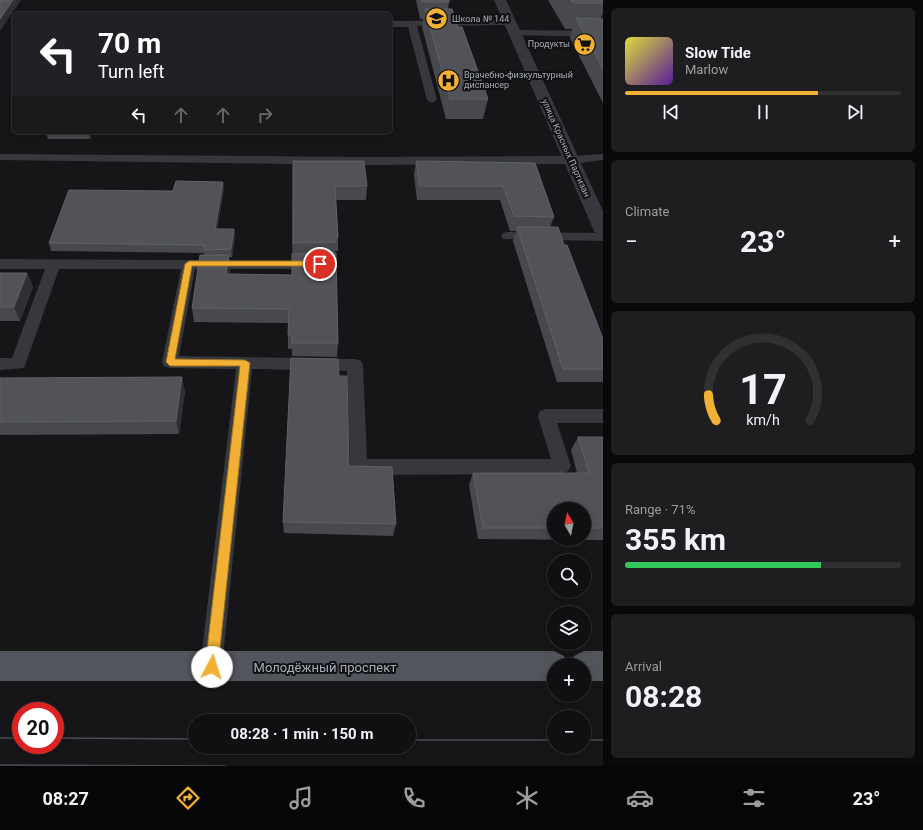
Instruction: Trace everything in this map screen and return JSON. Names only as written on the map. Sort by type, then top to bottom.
[{"type":"main road","name":"Молодёжный проспект","points":[[0,666],[547,666]]},
{"type":"main road","points":[[591,666],[603,666]]},
{"type":"street","name":"улица Красных Партизан","points":[[500,0],[603,231]]},
{"type":"lane","points":[[392,24],[513,28],[603,34]]},
{"type":"lane","points":[[412,24],[432,100]]},
{"type":"lane","points":[[0,157],[366,161],[572,160],[603,157]]},
{"type":"lane","points":[[508,236],[603,237]]},
{"type":"lane","points":[[0,264],[327,264]]},
{"type":"lane","points":[[0,364],[18,364],[54,264]]},
{"type":"lane","points":[[189,264],[170,362],[355,365],[359,467],[562,466],[546,416],[603,416]]},
{"type":"lane","points":[[212,667],[245,363]]},
{"type":"building","points":[[0,0],[13,0],[0,19]]},
{"type":"building","points":[[422,0],[449,0],[449,2],[422,2]]},
{"type":"building","points":[[571,0],[603,0],[603,3],[573,3]]},
{"type":"building","points":[[425,9],[452,9],[458,27],[462,27],[488,99],[450,99]]},
{"type":"building","points":[[576,18],[603,19],[603,69]]},
{"type":"building","points":[[293,161],[364,161],[367,186],[335,186],[338,237],[336,237],[336,242],[293,243]]},
{"type":"building","points":[[416,161],[535,163],[554,217],[514,216],[503,186],[420,186]]},
{"type":"building","points":[[176,181],[223,182],[215,229],[234,229],[231,249],[204,250],[204,245],[49,243],[69,190],[173,191]]},
{"type":"building","points":[[517,227],[558,227],[564,245],[567,245],[603,339],[603,369],[563,369]]},
{"type":"building","points":[[336,253],[338,343],[292,343],[292,335],[288,335],[289,309],[192,308],[200,255],[229,255],[226,274],[292,275],[292,254]]},
{"type":"building","points":[[0,273],[27,273],[14,307],[0,307]]},
{"type":"building","points":[[291,358],[338,359],[339,376],[347,376],[349,466],[392,467],[396,524],[283,522]]},
{"type":"building","points":[[182,377],[176,421],[0,422],[0,378]]},
{"type":"building","points":[[578,437],[603,437],[603,528],[591,528],[591,502],[547,502],[547,528],[483,528],[473,473],[589,473]]},
{"type":"tram line","points":[[0,738],[12,738]]},
{"type":"tram line","points":[[64,738],[188,739]]},
{"type":"tram line","points":[[416,740],[547,740]]},
{"type":"tram line","points":[[591,740],[603,740]]},
{"type":"tram line","points":[[0,765],[225,766]]},
{"type":"place","name":"Школа № 144","points":[[437,19]]},
{"type":"place","name":"Продукты","points":[[585,44]]},
{"type":"place","name":"Врачебно-физкультурный диспансер","points":[[449,80]]},
{"type":"route","points":[[212,667],[218,598],[245,363],[170,362],[189,264],[320,264]]}]
